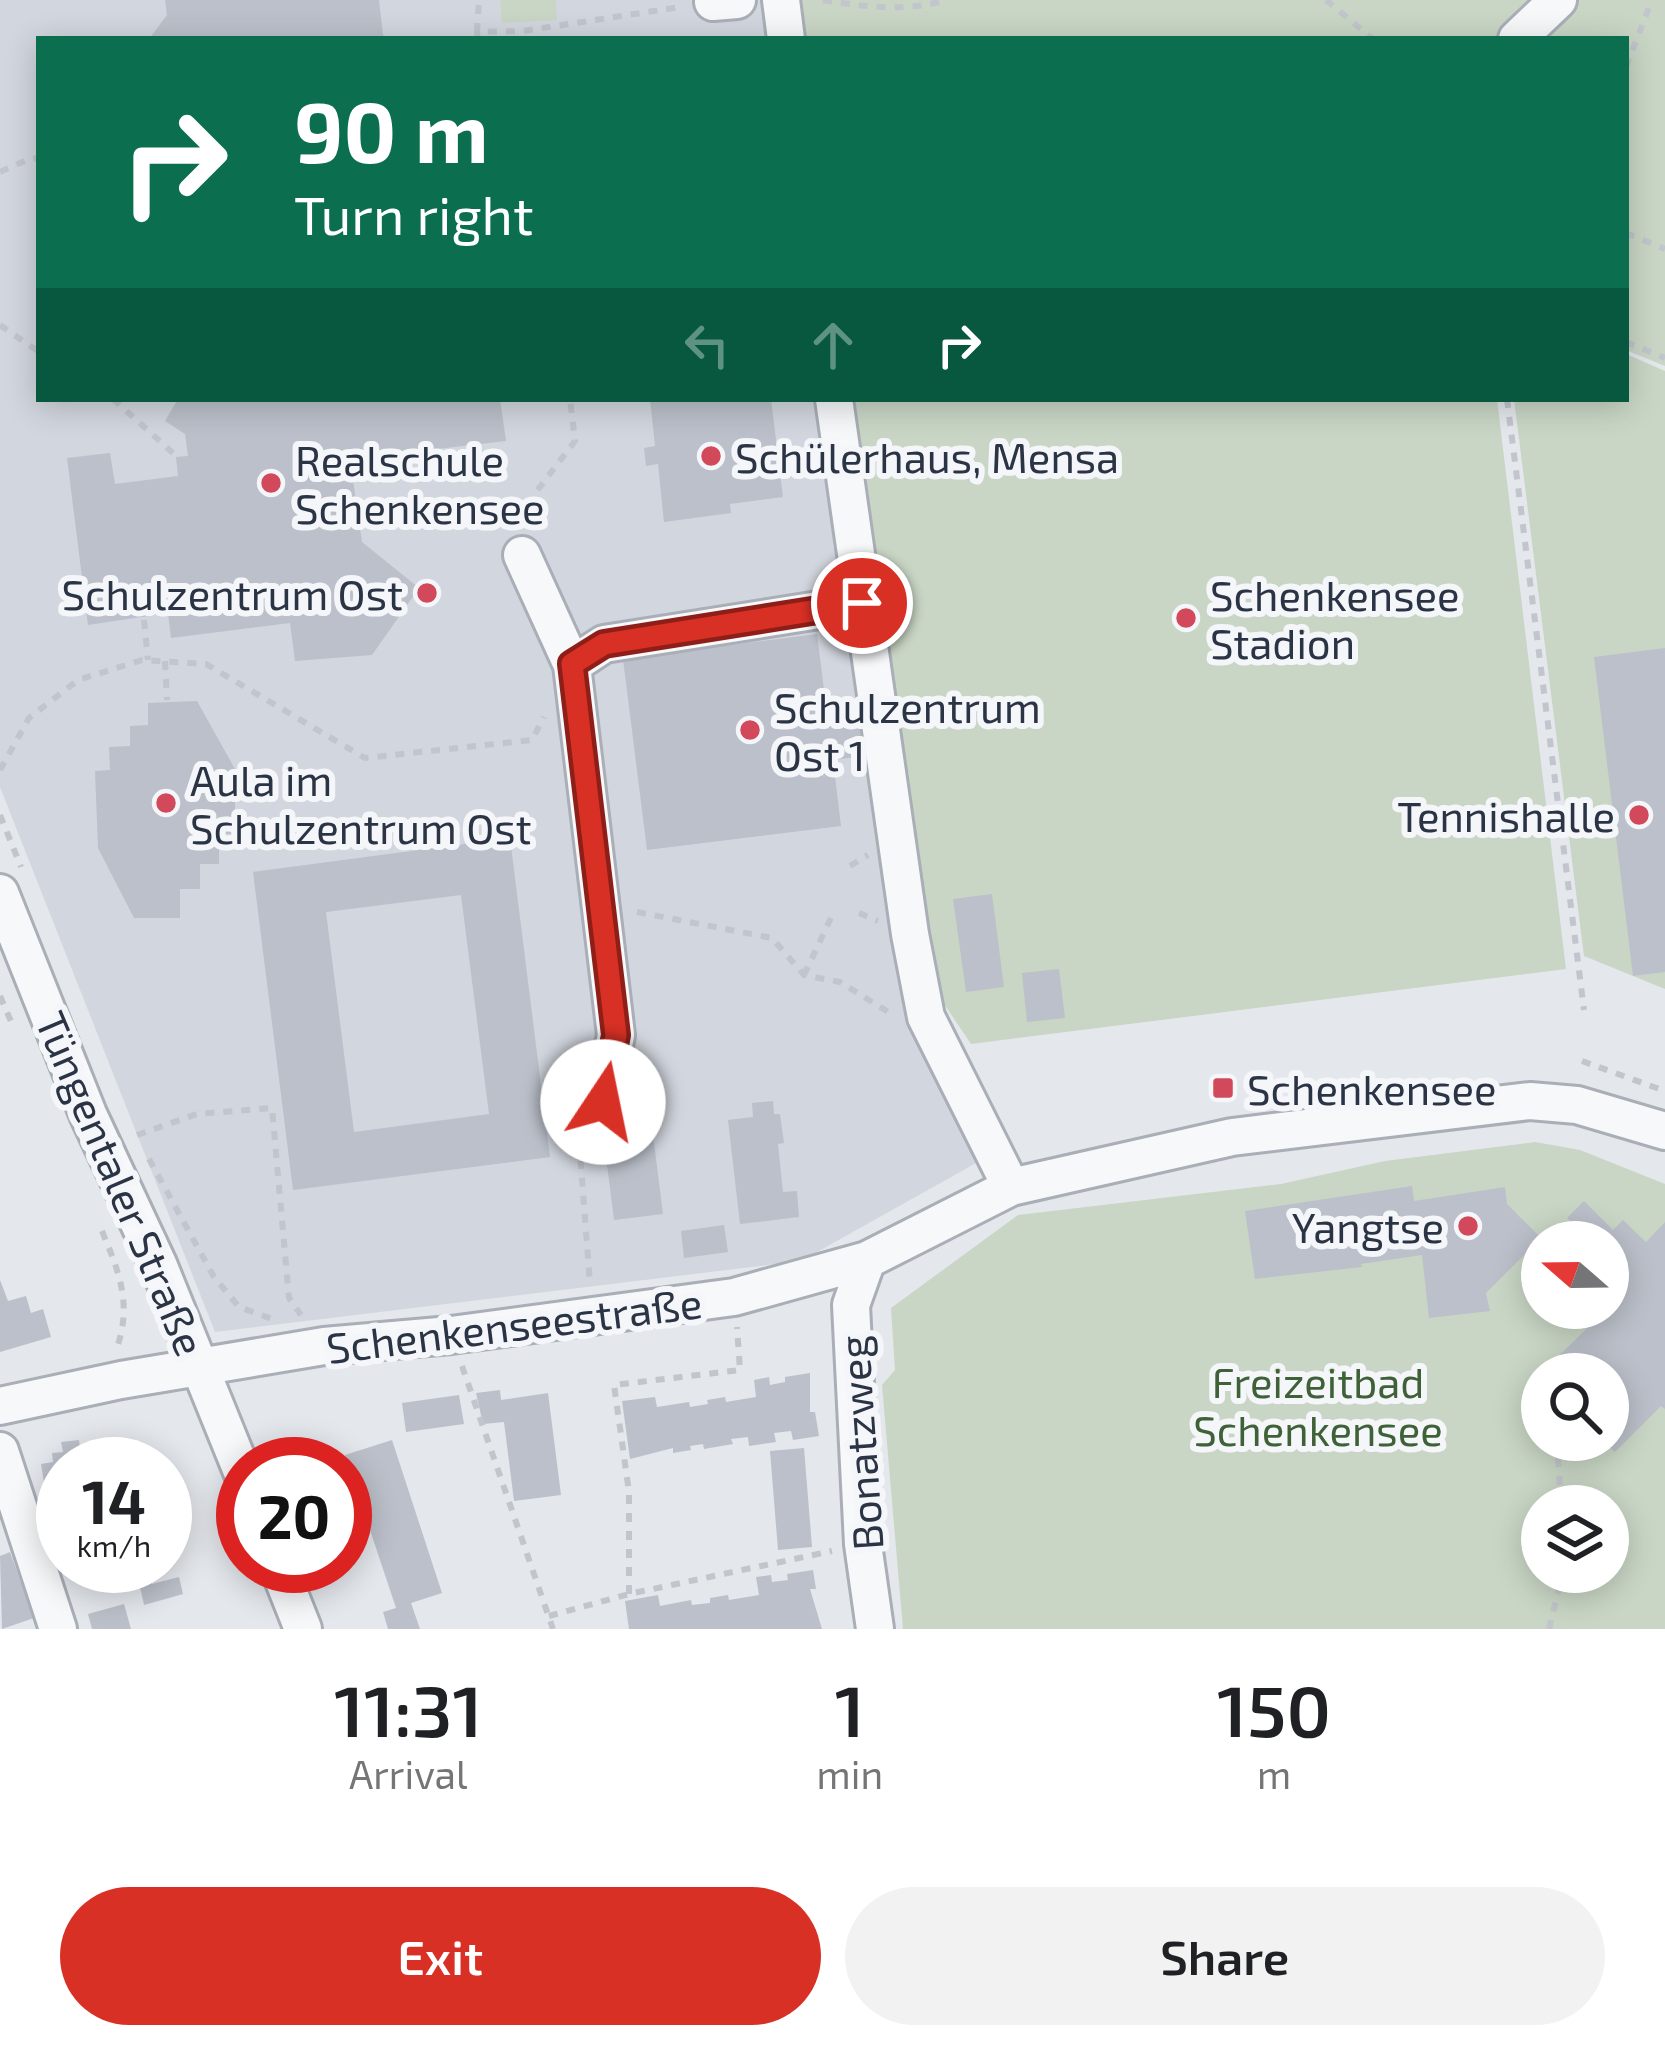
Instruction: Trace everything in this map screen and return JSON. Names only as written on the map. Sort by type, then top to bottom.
[{"type":"street","points":[[713,2],[737,0]]},
{"type":"street","points":[[781,0],[786,36]]},
{"type":"street","points":[[1520,36],[1558,0]]},
{"type":"street","points":[[834,402],[926,1017],[1011,1187]]},
{"type":"street","points":[[522,556],[572,664],[616,1035],[590,1114]]},
{"type":"street","points":[[572,664],[604,644],[862,603]]},
{"type":"street","name":"Tüngentaler Straße","points":[[0,893],[88,1114],[229,1437]]},
{"type":"street","name":"Schenkenseestraße","points":[[0,1406],[324,1346],[451,1335],[734,1297],[867,1260],[1011,1187],[1232,1137],[1530,1101],[1576,1106],[1665,1131]]},
{"type":"street","name":"Bonatzweg","points":[[867,1260],[851,1305],[863,1544],[875,1629]]},
{"type":"street","points":[[0,1451],[53,1628]]},
{"type":"street","points":[[288,1593],[302,1629]]},
{"type":"path","points":[[478,0],[477,35],[713,2]]},
{"type":"path","points":[[823,0],[865,7],[915,7],[947,0]]},
{"type":"path","points":[[1326,0],[1368,36]]},
{"type":"path","points":[[1629,59],[1652,0]]},
{"type":"path","points":[[0,172],[36,158]]},
{"type":"path","points":[[1629,234],[1665,249]]},
{"type":"path","points":[[0,325],[36,350]]},
{"type":"path","points":[[1629,343],[1665,358]]},
{"type":"path","points":[[116,402],[173,453]]},
{"type":"path","points":[[532,496],[575,441],[570,402]]},
{"type":"path","points":[[1507,402],[1584,1010]]},
{"type":"path","points":[[144,620],[148,660]]},
{"type":"path","points":[[0,770],[28,718],[77,680],[148,660],[206,664],[364,758],[532,740],[572,664]]},
{"type":"path","points":[[165,661],[167,700]]},
{"type":"path","points":[[594,857],[638,914],[772,938],[804,975],[840,982],[900,1019],[926,1017]]},
{"type":"path","points":[[804,975],[831,918]]},
{"type":"path","points":[[0,996],[16,1031]]},
{"type":"path","points":[[1582,1061],[1665,1091]]},
{"type":"path","points":[[136,1136],[197,1114],[272,1108],[290,1298],[324,1346]]},
{"type":"path","points":[[590,1114],[592,1316]]},
{"type":"path","points":[[147,1154],[214,1277],[238,1306],[324,1346]]},
{"type":"path","points":[[96,1217],[124,1282],[122,1336],[116,1353],[121,1380]]},
{"type":"path","points":[[629,1594],[629,1492],[614,1384],[740,1370],[734,1297]]},
{"type":"path","points":[[451,1335],[553,1629]]},
{"type":"path","points":[[549,1616],[863,1544]]},
{"type":"path","points":[[1549,1629],[1558,1593]]},
{"type":"shaded area","name":"Schulzentrum Ost","points":[[0,0],[767,0],[773,36],[36,36],[36,402],[826,402],[925,1026],[978,1162],[801,1261],[215,1332],[0,787]]},
{"type":"green space","points":[[500,0],[556,0],[557,20],[502,23]]},
{"type":"green space","points":[[800,0],[1665,0],[1665,366],[1629,351],[1629,36],[806,36]]},
{"type":"green space","points":[[1629,355],[1665,371],[1665,989],[1584,956],[1514,402],[1629,402]]},
{"type":"green space","name":"Schenkensee Stadion","points":[[855,402],[1497,402],[1566,969],[971,1044],[938,995]]},
{"type":"green space","name":"Freizeitbad Schenkensee","points":[[1535,1142],[1580,1150],[1665,1184],[1665,1629],[903,1629],[882,1385],[895,1370],[891,1308],[1018,1215],[1281,1184],[1385,1161]]},
{"type":"building","points":[[165,0],[379,0],[384,36],[151,36],[167,15]]},
{"type":"building","points":[[176,402],[500,402],[506,441],[350,459],[362,542],[419,588],[372,655],[295,661],[290,623],[171,638],[168,613],[88,625],[67,458],[110,453],[115,484],[178,476],[176,457],[188,456],[185,434],[165,421]]},
{"type":"building","name":"Schülerhaus, Mensa","points":[[650,402],[771,402],[783,497],[730,504],[731,513],[664,522],[658,464],[646,466],[644,448],[655,446]]},
{"type":"building","name":"Schulzentrum Ost 1","points":[[817,634],[826,706],[865,701],[872,755],[833,760],[841,826],[647,850],[623,659]]},
{"type":"building","name":"Tennishalle","points":[[1665,648],[1665,972],[1633,976],[1594,657]]},
{"type":"building","name":"Aula im Schulzentrum Ost","points":[[197,701],[235,769],[235,834],[219,834],[219,864],[200,864],[200,889],[180,889],[180,918],[134,918],[98,848],[95,771],[110,770],[109,747],[130,746],[130,726],[148,725],[148,703]]},
{"type":"building","points":[[510,838],[550,1157],[293,1190],[253,872]],"holes":[[[461,895],[489,1114],[354,1132],[326,912]]]},
{"type":"building","points":[[992,894],[1004,987],[966,992],[953,899]]},
{"type":"building","points":[[1059,969],[1065,1018],[1027,1022],[1022,973]]},
{"type":"building","points":[[773,1101],[784,1143],[778,1144],[783,1192],[797,1191],[799,1217],[740,1224],[728,1120],[753,1117],[752,1103]]},
{"type":"building","points":[[650,1111],[663,1214],[614,1220],[601,1117]]},
{"type":"building","points":[[1412,1186],[1414,1201],[1505,1187],[1507,1204],[1524,1221],[1521,1258],[1486,1293],[1490,1311],[1429,1318],[1422,1255],[1255,1279],[1245,1211]]},
{"type":"building","points":[[1584,1201],[1604,1221],[1570,1221],[1567,1218]]},
{"type":"building","points":[[1665,1222],[1665,1409],[1661,1406],[1629,1438],[1629,1353],[1562,1353],[1586,1329],[1629,1329],[1629,1226],[1646,1242]]},
{"type":"building","points":[[724,1225],[728,1252],[684,1258],[681,1231]]},
{"type":"building","points":[[0,1280],[8,1301],[26,1296],[31,1313],[43,1309],[51,1337],[0,1352]]},
{"type":"building","points":[[810,1373],[810,1412],[815,1412],[819,1436],[793,1440],[791,1431],[774,1433],[776,1442],[749,1446],[748,1437],[731,1439],[733,1444],[704,1449],[703,1444],[673,1453],[673,1448],[630,1459],[622,1401],[655,1397],[657,1407],[689,1402],[690,1407],[725,1397],[726,1402],[756,1397],[754,1380],[769,1377],[770,1385]]},
{"type":"building","points":[[500,1390],[501,1400],[548,1393],[561,1495],[514,1501],[504,1422],[483,1424],[476,1393]]},
{"type":"building","points":[[459,1395],[464,1424],[406,1432],[402,1403]]},
{"type":"building","points":[[392,1440],[442,1593],[411,1603],[420,1629],[388,1629],[383,1612],[396,1608],[372,1536],[372,1446]]},
{"type":"building","points":[[804,1448],[812,1547],[778,1550],[770,1451]]},
{"type":"building","points":[[10,1552],[34,1618],[2,1629],[0,1556]]},
{"type":"building","points":[[813,1570],[816,1589],[810,1589],[822,1629],[629,1629],[625,1601],[658,1595],[660,1606],[691,1600],[692,1605],[710,1603],[710,1598],[728,1595],[729,1600],[759,1595],[756,1577],[771,1575],[772,1582]]},
{"type":"building","points":[[141,1593],[183,1593],[183,1594],[144,1605]]},
{"type":"building","points":[[124,1604],[131,1629],[92,1629],[88,1614]]},
{"type":"place","name":"Schülerhaus, Mensa","points":[[711,456]]},
{"type":"place","name":"Realschule Schenkensee","points":[[271,483]]},
{"type":"place","name":"Schulzentrum Ost","points":[[427,593]]},
{"type":"place","name":"Schenkensee Stadion","points":[[1186,618]]},
{"type":"place","name":"Schulzentrum Ost 1","points":[[750,730]]},
{"type":"place","name":"Aula im Schulzentrum Ost","points":[[166,803]]},
{"type":"place","name":"Tennishalle","points":[[1639,815]]},
{"type":"place","name":"Schenkensee","points":[[1223,1088]]},
{"type":"place","name":"Yangtse","points":[[1468,1226]]},
{"type":"route","points":[[603,1102],[616,1035],[572,664],[604,644],[862,603]]}]
